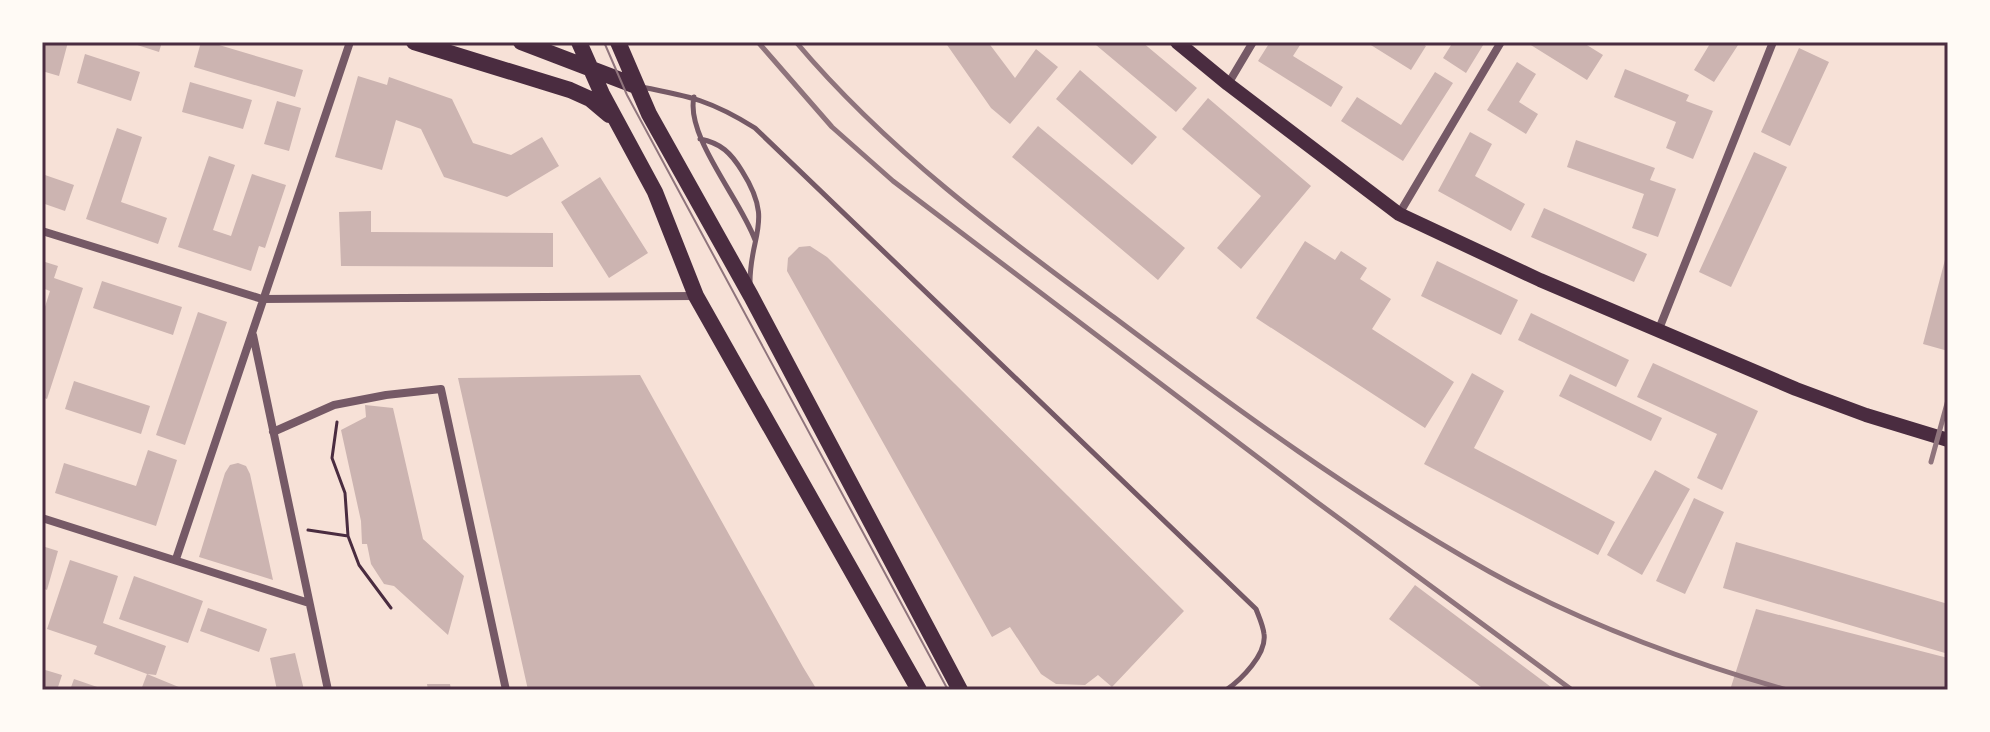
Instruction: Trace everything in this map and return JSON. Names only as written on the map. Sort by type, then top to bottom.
[{"type":"main road","points":[[414,42],[570,90],[590,99],[616,121]]},
{"type":"main road","points":[[521,42],[636,86]]},
{"type":"main road","points":[[579,42],[616,121],[655,192],[696,296],[919,690]]},
{"type":"main road","points":[[618,42],[636,86],[960,690]]},
{"type":"main road","points":[[1177,42],[1399,214],[1540,280],[1810,394],[1948,440]]},
{"type":"street","points":[[176,559],[350,42]]},
{"type":"street","points":[[1228,84],[1253,42]]},
{"type":"street","points":[[1399,214],[1501,42]]},
{"type":"street","points":[[1659,329],[1773,42]]},
{"type":"street","points":[[42,231],[262,299],[696,296]]},
{"type":"street","points":[[253,335],[328,690]]},
{"type":"street","points":[[273,432],[334,405],[441,389],[506,690]]},
{"type":"street","points":[[42,518],[309,603]]},
{"type":"lane","points":[[636,86],[694,97],[723,108],[755,128],[1256,609],[1265,637],[1241,680],[1226,690]]},
{"type":"lane","points":[[694,97],[692,116],[700,139],[743,211],[756,243]]},
{"type":"lane","points":[[700,139],[725,148],[758,198],[760,220],[750,280],[751,296]]},
{"type":"path","points":[[337,422],[332,458],[345,493],[348,536],[359,565],[391,608]]},
{"type":"path","points":[[306,529],[348,536]]},
{"type":"building","points":[[42,42],[68,42],[59,76],[42,71]]},
{"type":"building","points":[[128,42],[162,42],[159,52]]},
{"type":"building","points":[[201,42],[303,70],[295,97],[194,67]]},
{"type":"building","points":[[945,42],[988,42],[1015,78],[1036,49],[1058,67],[1010,124],[991,108]]},
{"type":"building","points":[[1098,42],[1142,42],[1197,88],[1176,112],[1096,45]]},
{"type":"building","points":[[1270,42],[1302,42],[1293,56],[1343,87],[1331,107],[1258,61]]},
{"type":"building","points":[[1366,42],[1420,42],[1426,46],[1411,70]]},
{"type":"building","points":[[1453,42],[1485,42],[1466,73],[1443,58]]},
{"type":"building","points":[[1526,42],[1582,42],[1603,55],[1587,80]]},
{"type":"building","points":[[1711,42],[1740,42],[1714,82],[1694,70]]},
{"type":"building","points":[[1799,48],[1829,62],[1790,146],[1761,132]]},
{"type":"building","points":[[85,54],[140,72],[131,101],[77,83]]},
{"type":"building","points":[[1517,62],[1536,74],[1519,102],[1538,114],[1526,134],[1487,110]]},
{"type":"building","points":[[1625,69],[1689,95],[1686,101],[1713,111],[1693,159],[1666,148],[1676,122],[1614,97]]},
{"type":"building","points":[[1080,70],[1157,137],[1132,165],[1056,99]]},
{"type":"building","points":[[1435,72],[1453,83],[1403,161],[1341,121],[1357,97],[1401,125]]},
{"type":"building","points":[[358,76],[387,85],[389,77],[452,99],[473,143],[511,155],[542,137],[559,166],[507,197],[444,177],[421,129],[396,120],[382,170],[335,157]]},
{"type":"building","points":[[190,82],[252,100],[243,129],[182,112]]},
{"type":"building","points":[[1208,98],[1311,186],[1241,269],[1217,248],[1261,196],[1182,129]]},
{"type":"building","points":[[277,101],[301,108],[289,151],[264,144]]},
{"type":"building","points":[[1038,126],[1185,248],[1158,280],[1012,157]]},
{"type":"building","points":[[117,128],[142,137],[121,202],[167,218],[158,244],[86,219]]},
{"type":"building","points":[[1470,132],[1492,144],[1475,176],[1525,204],[1511,231],[1438,191]]},
{"type":"building","points":[[1576,140],[1655,168],[1650,180],[1676,189],[1658,237],[1632,228],[1644,194],[1567,167]]},
{"type":"building","points":[[1754,152],[1787,167],[1731,287],[1699,272]]},
{"type":"building","points":[[209,156],[235,165],[213,230],[231,236],[252,174],[286,185],[265,248],[259,246],[251,271],[178,247]]},
{"type":"building","points":[[42,174],[74,185],[65,211],[42,203]]},
{"type":"building","points":[[600,177],[648,253],[609,278],[561,202]]},
{"type":"building","points":[[1544,208],[1647,254],[1634,282],[1531,237]]},
{"type":"building","points":[[371,211],[371,232],[553,233],[553,267],[341,266],[339,212]]},
{"type":"building","points":[[1305,241],[1335,260],[1341,251],[1367,268],[1360,279],[1391,299],[1372,329],[1454,382],[1425,428],[1256,318]]},
{"type":"building","points":[[810,246],[827,257],[1184,611],[1112,687],[1098,675],[1085,685],[1056,684],[1041,674],[1010,627],[992,637],[787,271],[788,258],[799,247]]},
{"type":"building","points":[[1948,253],[1948,351],[1923,344]]},
{"type":"building","points":[[42,261],[58,266],[54,278],[83,288],[47,399],[42,397],[42,316],[50,291],[42,288]]},
{"type":"building","points":[[1437,261],[1518,300],[1501,335],[1421,296]]},
{"type":"building","points":[[102,281],[182,307],[173,335],[93,308]]},
{"type":"building","points":[[198,312],[227,322],[185,445],[156,435]]},
{"type":"building","points":[[1531,313],[1629,360],[1616,387],[1518,340]]},
{"type":"building","points":[[1653,363],[1758,411],[1722,490],[1697,478],[1717,434],[1637,397]]},
{"type":"building","points":[[1472,373],[1504,391],[1474,448],[1615,522],[1598,555],[1424,464]]},
{"type":"building","points":[[1570,374],[1662,418],[1651,441],[1559,396]]},
{"type":"building","points":[[640,375],[817,690],[528,690],[458,378]]},
{"type":"building","points":[[74,381],[150,406],[141,434],[65,409]]},
{"type":"building","points":[[365,405],[393,408],[423,539],[464,576],[448,635],[394,586],[384,584],[371,564],[367,544],[362,544],[361,521],[341,430],[366,417]]},
{"type":"building","points":[[148,450],[177,460],[156,526],[55,493],[64,463],[136,486]]},
{"type":"building","points":[[238,463],[246,466],[250,474],[273,580],[199,557],[225,473],[230,465]]},
{"type":"building","points":[[1655,470],[1690,489],[1642,575],[1607,555]]},
{"type":"building","points":[[1694,498],[1724,512],[1685,594],[1656,581]]},
{"type":"building","points":[[1736,542],[1948,604],[1945,653],[1723,588]]},
{"type":"building","points":[[42,546],[58,551],[47,590],[42,588]]},
{"type":"building","points":[[70,560],[118,576],[103,623],[166,646],[156,675],[94,654],[97,646],[47,629]]},
{"type":"building","points":[[134,576],[203,601],[188,643],[119,619]]},
{"type":"building","points":[[1415,585],[1555,690],[1485,690],[1389,619]]},
{"type":"building","points":[[208,608],[267,629],[259,652],[200,631]]},
{"type":"building","points":[[1756,609],[1948,658],[1948,690],[1730,690]]},
{"type":"building","points":[[295,653],[304,690],[277,690],[270,658]]},
{"type":"building","points":[[42,669],[62,675],[57,690],[42,690]]},
{"type":"building","points":[[147,674],[186,690],[141,690]]},
{"type":"building","points":[[74,679],[103,689],[103,690],[70,690]]},
{"type":"building","points":[[427,684],[450,684],[451,690],[428,690]]},
{"type":"tram line","points":[[604,42],[627,95],[948,690]]},
{"type":"railway","points":[[758,42],[832,127],[893,181],[1314,500],[1572,690]]},
{"type":"railway","points":[[796,42],[831,82],[907,155],[988,222],[1206,386],[1345,483],[1490,572],[1598,625],[1673,654],[1787,690]]},
{"type":"railway","points":[[1931,462],[1948,400]]}]
